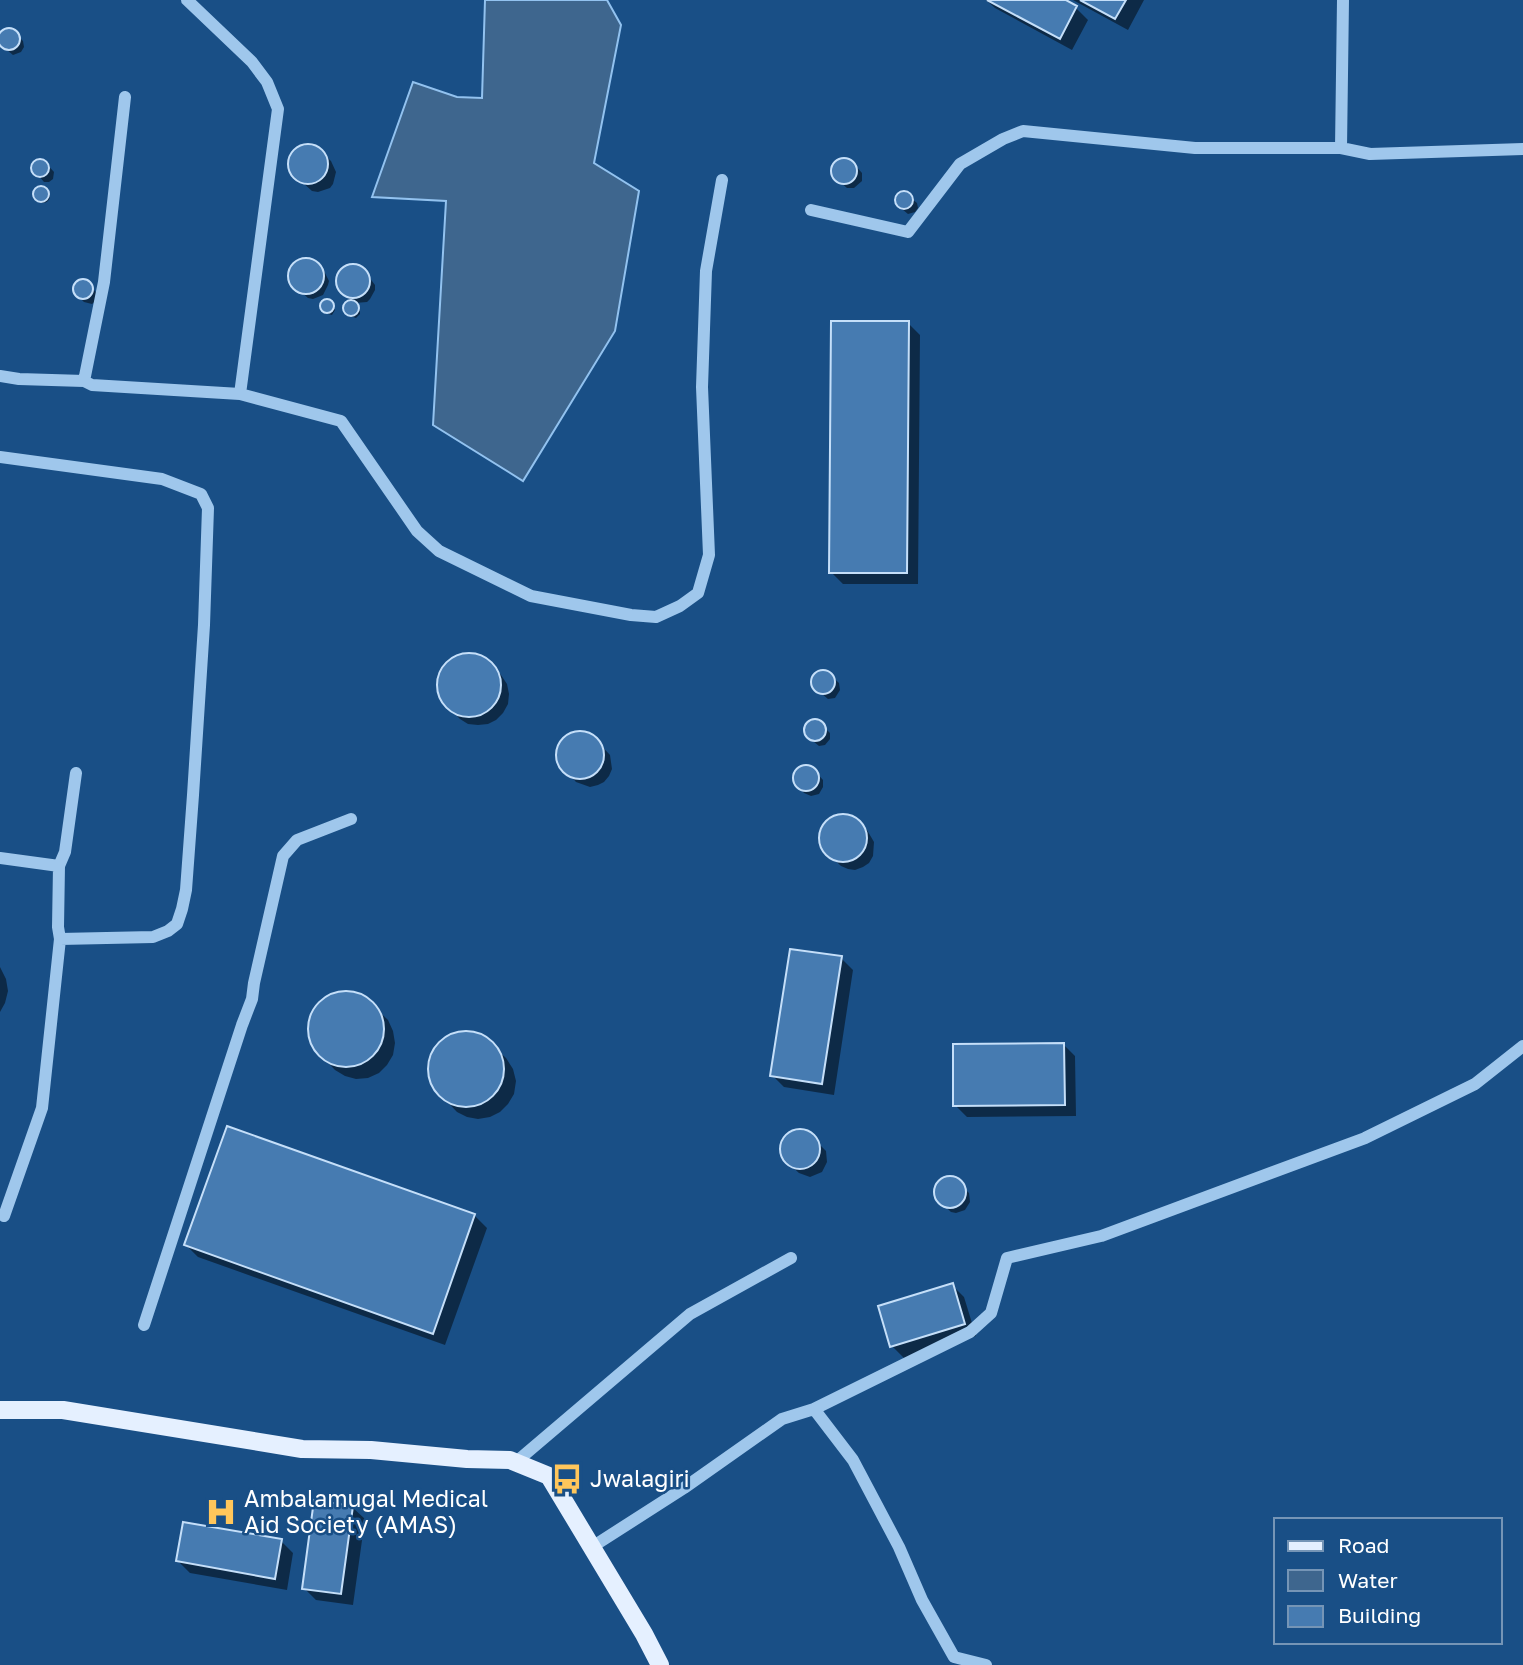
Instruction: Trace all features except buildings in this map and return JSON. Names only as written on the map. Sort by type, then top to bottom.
[{"type":"main road","points":[[0,1409],[63,1410],[302,1449],[371,1450],[516,1462],[549,1476],[660,1665]]},
{"type":"street","points":[[187,0],[252,62],[267,82],[278,109],[240,394]]},
{"type":"street","points":[[1341,148],[1343,0]]},
{"type":"street","points":[[84,381],[104,282],[125,97]]},
{"type":"street","points":[[811,210],[908,232],[960,164],[1003,139],[1023,131],[1195,148],[1341,148],[1370,154],[1523,149]]},
{"type":"street","points":[[0,376],[240,394],[341,421],[417,531],[439,551],[531,596],[631,615],[656,617],[680,606],[698,593],[709,555],[702,387],[706,271],[722,180]]},
{"type":"street","points":[[0,457],[162,479],[201,494],[208,508],[204,625],[186,890],[177,924],[153,937],[60,939]]},
{"type":"street","points":[[4,1216],[42,1108],[60,939],[59,866],[65,852],[76,773]]},
{"type":"street","points":[[144,1325],[253,999],[254,983],[283,856],[297,840],[351,819]]},
{"type":"street","points":[[0,858],[59,866]]},
{"type":"street","points":[[592,1547],[684,1488],[782,1419],[814,1409],[970,1332],[991,1313],[1007,1258],[1101,1236],[1365,1138],[1475,1084],[1523,1046]]},
{"type":"street","points":[[516,1462],[690,1314],[791,1258]]},
{"type":"street","points":[[814,1409],[853,1460],[899,1547],[922,1600],[954,1657],[986,1665]]},
{"type":"water","points":[[485,0],[607,0],[621,25],[594,163],[639,191],[615,331],[523,481],[433,425],[446,201],[372,197],[413,82],[457,97],[482,98]]},
{"type":"place","name":"Jwalagiri","points":[[567,1479]]},
{"type":"place","name":"Ambalamugal Medical Aid Society (AMAS)","points":[[221,1512]]}]
